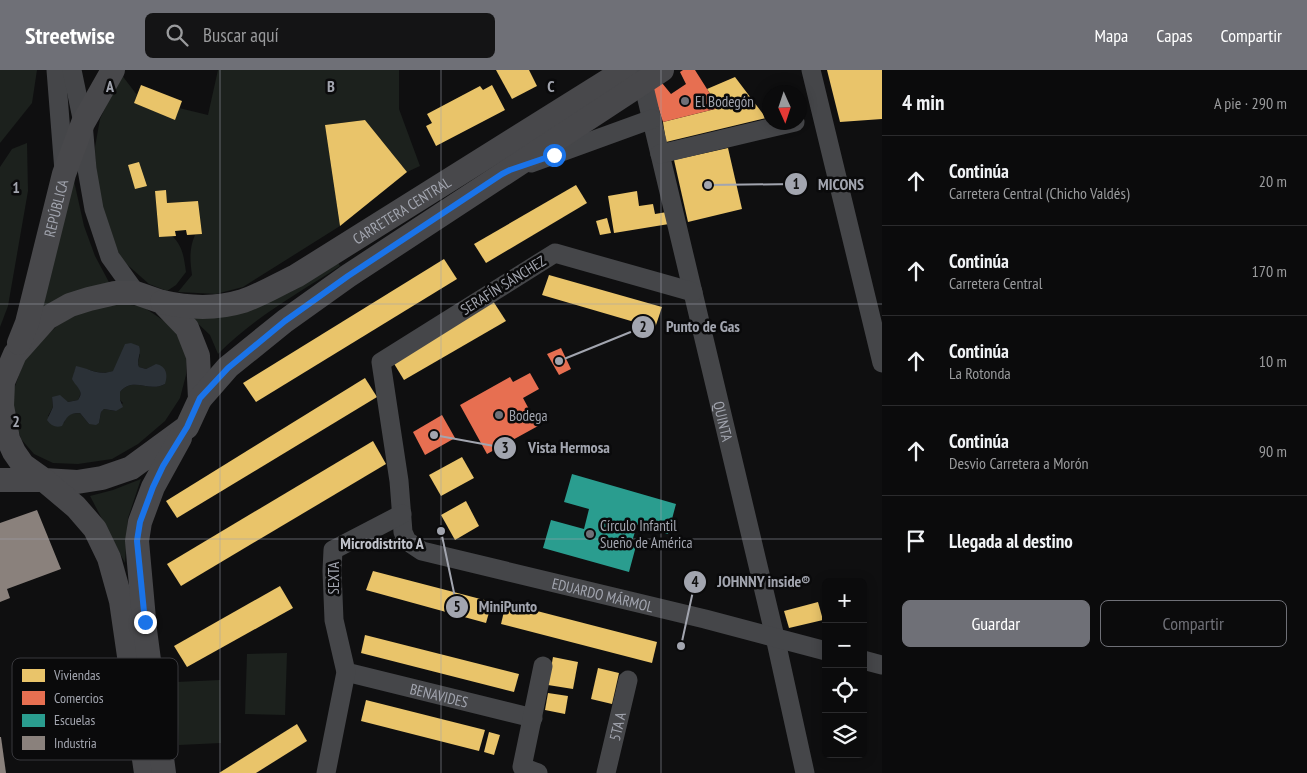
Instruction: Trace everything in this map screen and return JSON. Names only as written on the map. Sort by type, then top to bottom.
[{"type":"main road","name":"REPÚBLICA","points":[[1,384],[27,323],[64,174],[83,123],[112,70]]},
{"type":"main road","name":"CARRETERA CENTRAL","points":[[136,293],[180,306],[214,306],[243,301],[296,276],[636,74],[662,70]]},
{"type":"main road","name":"CARRETERA CENTRAL","points":[[200,398],[228,368],[285,321],[348,276],[510,170],[636,74]]},
{"type":"main road","points":[[15,354],[47,318],[70,305],[115,294],[136,293]]},
{"type":"main road","points":[[138,658],[136,632],[137,541],[140,522],[160,473],[187,427],[200,398],[196,349],[187,328],[162,302]]},
{"type":"main road","points":[[1,384],[2,406],[8,439],[14,452],[23,465],[76,507],[95,529],[109,558],[121,601],[136,632],[141,658]]},
{"type":"main road","points":[[0,480],[77,482],[102,478],[131,468],[187,427]]},
{"type":"main road","points":[[145,760],[146,773]]},
{"type":"main road","points":[[161,760],[164,773]]},
{"type":"street","points":[[56,70],[64,174]]},
{"type":"street","points":[[72,70],[83,123],[87,169],[94,209],[110,257],[136,293]]},
{"type":"street","points":[[811,70],[876,317],[882,363]]},
{"type":"street","name":"QUINTA","points":[[636,74],[652,119],[775,637],[805,773]]},
{"type":"street","points":[[807,120],[822,116]]},
{"type":"street","points":[[510,170],[652,119]]},
{"type":"street","points":[[660,154],[762,130]]},
{"type":"street","name":"SERAFÍN SÁNCHEZ","points":[[402,514],[399,481],[381,362],[555,253],[693,292]]},
{"type":"street","name":"EDUARDO MÁRMOL","points":[[402,514],[403,532],[407,541],[422,551],[705,619],[822,650]]},
{"type":"street","name":"SEXTA","points":[[326,773],[346,672],[334,620],[333,550],[402,514]]},
{"type":"street","points":[[867,661],[882,665]]},
{"type":"street","points":[[538,773],[522,767],[543,666]]},
{"type":"street","name":"BENAVIDES","points":[[346,672],[533,718]]},
{"type":"street","name":"5TA A","points":[[606,773],[628,680]]},
{"type":"shaded area","points":[[0,70],[37,70],[32,103],[0,143]]},
{"type":"shaded area","points":[[218,70],[399,70],[399,109],[420,166],[407,172],[365,120],[325,125],[340,226],[243,287],[216,294],[178,292],[192,275],[190,260],[192,245],[195,235],[202,234],[198,201],[167,203],[166,190],[155,191],[159,237],[172,236],[179,244],[185,262],[186,272],[176,285],[167,291],[149,284],[122,260],[104,222],[96,192],[95,147],[100,119],[121,74],[137,95],[134,103],[175,119],[179,108],[208,115]]},
{"type":"shaded area","points":[[27,143],[28,191],[8,306],[0,327],[0,167],[12,149]]},
{"type":"shaded area","points":[[72,172],[84,226],[95,256],[111,286],[40,315]]},
{"type":"shaded area","points":[[337,261],[340,266],[261,317],[218,354],[210,335],[192,318]]},
{"type":"shaded area","points":[[109,303],[142,306],[167,323],[179,337],[187,355],[186,375],[180,398],[165,421],[138,444],[112,459],[78,464],[53,463],[34,454],[21,439],[14,415],[14,389],[27,353],[57,326],[86,309]],"holes":[[[140,354],[139,367],[146,369],[155,365],[161,366],[163,368],[165,384],[153,387],[136,385],[125,387],[120,392],[120,400],[123,403],[115,411],[104,409],[101,412],[99,423],[89,424],[80,413],[70,414],[64,423],[48,416],[53,407],[52,397],[68,402],[78,400],[80,397],[80,390],[74,373],[76,368],[99,372],[114,371],[119,360]]]},
{"type":"shaded area","points":[[131,343],[139,346],[139,367],[146,369],[156,364],[160,365],[166,375],[165,384],[153,387],[130,385],[125,387],[120,392],[120,400],[123,407],[116,411],[104,409],[101,412],[99,423],[96,425],[89,424],[80,413],[68,416],[62,426],[56,427],[50,424],[47,420],[53,407],[52,397],[60,395],[68,402],[78,400],[80,397],[79,389],[72,379],[76,366],[99,372],[113,371],[125,344]]},
{"type":"shaded area","points":[[141,479],[128,518],[125,563],[90,496],[113,490]]},
{"type":"shaded area","points":[[287,653],[285,715],[245,714],[247,654]]},
{"type":"shaded area","points":[[220,680],[221,743],[179,745],[178,682]]},
{"type":"building: Viviendas","points":[[496,70],[529,70],[537,86],[512,99]]},
{"type":"building: Viviendas","points":[[827,70],[882,70],[882,119],[840,122]]},
{"type":"building: Viviendas","points":[[735,77],[762,113],[762,119],[666,142],[663,122],[719,108],[707,89]]},
{"type":"building: Viviendas","points":[[141,85],[182,101],[175,120],[134,103]]},
{"type":"building: Viviendas","points":[[492,85],[505,110],[436,146],[426,126],[432,123],[427,114],[480,86],[483,90]]},
{"type":"building: Viviendas","points":[[365,120],[407,172],[340,226],[325,125]]},
{"type":"building: Viviendas","points":[[728,148],[742,209],[688,222],[674,160]]},
{"type":"building: Viviendas","points":[[139,162],[147,186],[135,189],[128,165]]},
{"type":"building: Viviendas","points":[[576,185],[587,203],[486,263],[474,244]]},
{"type":"building: Viviendas","points":[[166,190],[167,203],[198,201],[202,234],[187,235],[186,230],[175,231],[176,236],[159,237],[155,191]]},
{"type":"building: Viviendas","points":[[637,191],[639,206],[653,204],[655,214],[667,212],[669,224],[614,233],[608,196]]},
{"type":"building: Viviendas","points":[[607,218],[611,233],[600,235],[596,221]]},
{"type":"building: Viviendas","points":[[444,259],[457,279],[256,402],[243,383]]},
{"type":"building: Viviendas","points":[[549,275],[662,307],[655,328],[542,295]]},
{"type":"building: Viviendas","points":[[493,301],[506,321],[404,380],[393,362]]},
{"type":"building: Viviendas","points":[[365,378],[377,397],[177,518],[166,501]]},
{"type":"building: Viviendas","points":[[373,441],[386,464],[181,586],[167,564]]},
{"type":"building: Viviendas","points":[[462,457],[474,478],[441,496],[429,475]]},
{"type":"building: Viviendas","points":[[466,501],[479,526],[455,540],[441,515]]},
{"type":"building: Viviendas","points":[[373,571],[492,602],[486,623],[366,590]]},
{"type":"building: Viviendas","points":[[280,586],[293,608],[187,667],[174,646]]},
{"type":"building: Viviendas","points":[[818,602],[822,620],[789,628],[784,611]]},
{"type":"building: Viviendas","points":[[506,603],[657,642],[652,663],[501,624]]},
{"type":"building: Viviendas","points":[[365,635],[519,674],[514,692],[361,653]]},
{"type":"building: Viviendas","points":[[553,657],[578,662],[573,689],[548,685]]},
{"type":"building: Viviendas","points":[[598,668],[619,673],[612,704],[591,699]]},
{"type":"building: Viviendas","points":[[548,693],[568,696],[565,714],[545,710]]},
{"type":"building: Viviendas","points":[[366,700],[485,730],[479,751],[361,721]]},
{"type":"building: Viviendas","points":[[297,724],[307,741],[256,773],[219,773]]},
{"type":"building: Viviendas","points":[[489,732],[500,735],[494,755],[484,752]]},
{"type":"building: Comercios","name":"El Bodegón","points":[[683,70],[695,70],[719,108],[663,122],[652,88],[662,83],[671,94],[686,84],[680,72]]},
{"type":"building: Comercios","points":[[561,348],[571,369],[559,375],[547,354]]},
{"type":"building: Comercios","name":"Bodega","points":[[530,373],[539,389],[523,398],[538,426],[487,454],[460,405],[510,377],[513,382]]},
{"type":"building: Comercios","points":[[442,415],[455,438],[425,455],[413,432]]},
{"type":"building: Escuelas","points":[[572,474],[676,504],[668,534],[637,525],[631,545],[636,546],[629,572],[543,548],[551,520],[584,529],[589,509],[564,502]]},
{"type":"building: Industria","points":[[37,510],[61,569],[7,589],[10,598],[0,602],[0,523]]},
{"type":"building: Industria","points":[[1,737],[6,773],[0,773]]},
{"type":"place","name":"El Bodegón","points":[[685,101]]},
{"type":"place","name":"MICONS","points":[[708,185]]},
{"type":"place","name":"Punto de Gas","points":[[559,361]]},
{"type":"place","name":"Bodega","points":[[499,415]]},
{"type":"place","name":"Vista Hermosa","points":[[434,435]]},
{"type":"place","name":"MiniPunto","points":[[441,531]]},
{"type":"place","name":"Círculo Infantil Sueño de América","points":[[590,534]]},
{"type":"place","name":"JOHNNY inside®","points":[[681,646]]},
{"type":"district","name":"Microdistrito A","points":[[382,543]]},
{"type":"route","points":[[145,622],[137,541],[140,522],[163,466],[187,427],[200,398],[228,368],[285,321],[348,276],[502,174],[554,155]]}]
